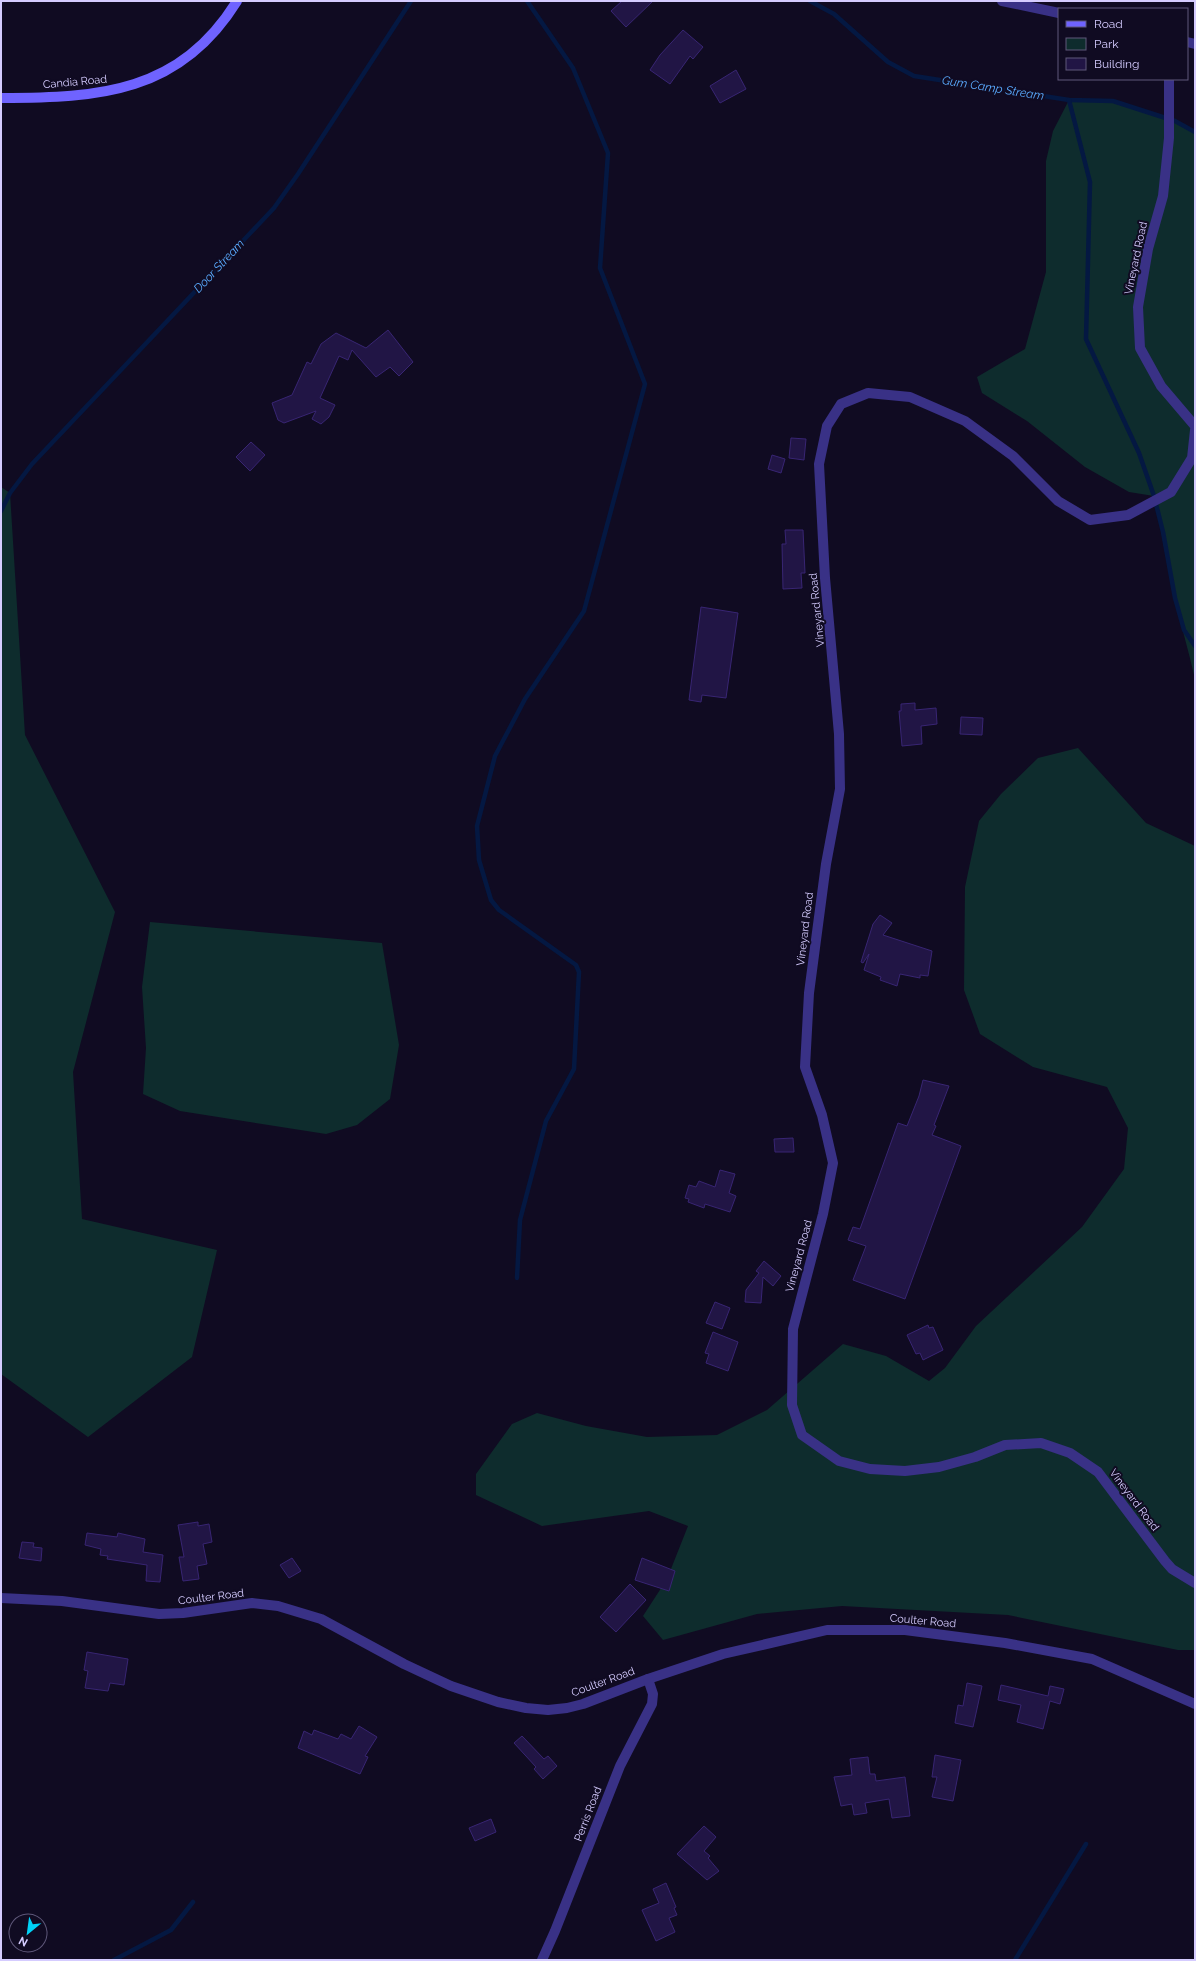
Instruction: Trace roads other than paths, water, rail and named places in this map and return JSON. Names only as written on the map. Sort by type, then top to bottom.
[{"type":"street","name":"Candia Road","points":[[1,98],[47,98],[95,94],[135,85],[162,74],[183,60],[205,41],[237,1]]},
{"type":"street","points":[[1002,1],[1058,13]]},
{"type":"street","name":"Vineyard Road","points":[[1169,80],[1169,138],[1163,196],[1148,249],[1138,307],[1140,348],[1161,386],[1195,426]]},
{"type":"street","name":"Vineyard Road","points":[[1195,430],[1192,458],[1171,492],[1128,515],[1090,520],[1058,501],[1013,456],[965,421],[910,397],[868,393],[841,404],[827,426],[819,464],[825,578],[839,734],[840,789],[826,864],[811,978],[805,1067],[822,1115],[833,1163],[821,1221],[793,1329],[792,1405],[802,1435],[839,1461],[870,1469],[905,1472],[939,1467],[975,1457],[1005,1445],[1042,1443],[1070,1453],[1098,1472],[1165,1561],[1172,1569],[1195,1583]]},
{"type":"street","name":"Coulter Road","points":[[1,1598],[62,1602],[159,1614],[183,1613],[252,1603],[278,1606],[321,1619],[404,1664],[451,1686],[498,1702],[526,1708],[548,1710],[567,1708],[604,1697],[648,1679],[723,1654],[827,1630],[905,1630],[1005,1643],[1092,1659],[1195,1704]]},
{"type":"street","name":"Perris Road","points":[[542,1960],[555,1931],[620,1766],[652,1704],[653,1694],[648,1679]]},
{"type":"waterway","name":"Door Stream","points":[[1,511],[10,493],[32,464],[274,208],[298,174],[411,1]]},
{"type":"waterway","points":[[517,1278],[520,1220],[546,1121],[574,1069],[579,972],[576,965],[499,910],[491,900],[479,860],[477,826],[495,756],[525,699],[584,611],[645,384],[600,268],[608,153],[573,68],[527,1]]},
{"type":"waterway","name":"Gum Camp Stream","points":[[810,1],[834,14],[888,62],[914,76],[1069,100],[1113,101],[1175,121],[1195,132]]},
{"type":"waterway","points":[[1069,100],[1090,182],[1086,339],[1139,453],[1154,496],[1163,532],[1175,598],[1184,630],[1195,646]]},
{"type":"waterway","points":[[1015,1960],[1086,1844]]},
{"type":"waterway","points":[[114,1960],[171,1930],[193,1902]]}]
